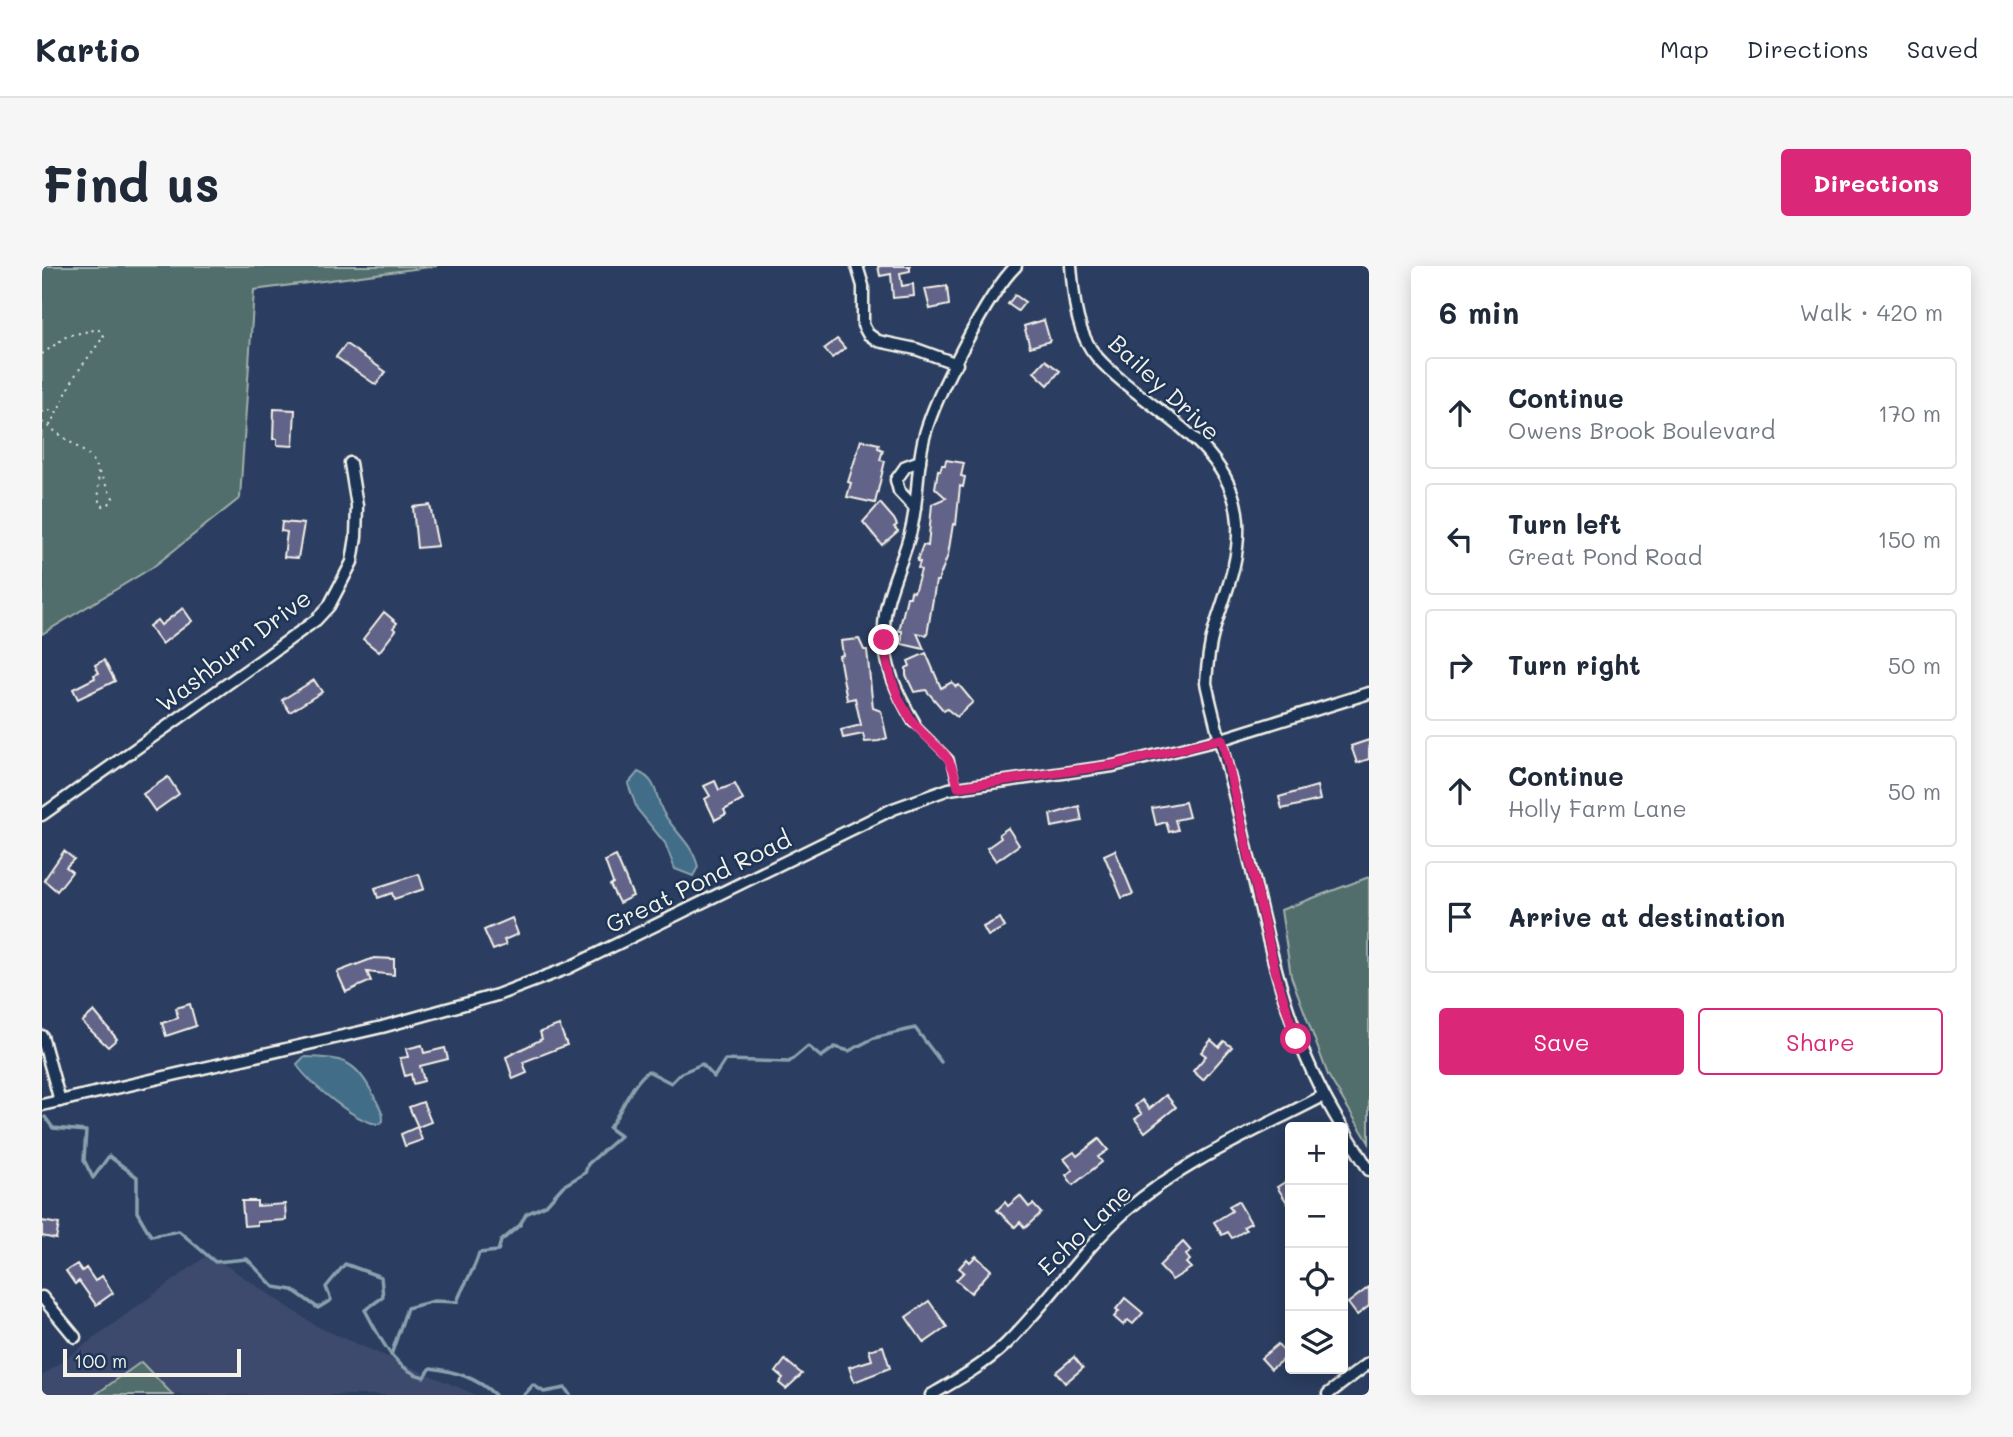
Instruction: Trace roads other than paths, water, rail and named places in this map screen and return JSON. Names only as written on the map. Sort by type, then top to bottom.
[{"type":"street","points":[[857,266],[863,286],[863,325],[870,336],[957,364]]},
{"type":"street","points":[[914,722],[897,693],[887,665],[883,629],[889,594],[909,537],[920,461],[930,419],[993,294],[1016,266]]},
{"type":"street","name":"Bailey Drive","points":[[1071,266],[1076,312],[1084,337],[1096,356],[1200,444],[1216,463],[1233,499],[1238,520],[1236,562],[1213,633],[1206,683],[1222,739],[1277,978],[1296,1039],[1323,1096],[1339,1122]]},
{"type":"street","points":[[915,508],[899,491],[896,480],[906,466],[920,461]]},
{"type":"street","name":"Washburn Drive","points":[[42,815],[316,620],[335,596],[352,562],[357,506],[350,463]]},
{"type":"street","name":"Great Pond Road","points":[[42,1105],[382,1027],[497,995],[568,968],[892,809],[958,787],[1113,765],[1222,739],[1369,693]]},
{"type":"street","points":[[42,1036],[60,1101]]},
{"type":"street","name":"Echo Lane","points":[[931,1395],[983,1363],[1004,1345],[1077,1260],[1129,1209],[1192,1163],[1323,1096]]},
{"type":"street","name":"Bailey Drive","points":[[1348,1136],[1369,1170]]},
{"type":"street","points":[[42,1297],[75,1338]]},
{"type":"street","points":[[1328,1395],[1369,1363]]},
{"type":"lane","points":[[914,722],[950,759],[958,787]]},
{"type":"waterway","points":[[391,1355],[407,1308],[434,1301],[457,1302],[479,1253],[498,1251],[501,1241],[520,1225],[526,1214],[546,1205],[563,1186],[585,1173],[588,1164],[620,1136],[609,1128],[631,1091],[648,1071],[671,1083],[681,1073],[702,1064],[714,1077],[725,1060],[789,1062],[808,1046],[821,1057],[835,1047],[849,1051],[874,1038],[915,1028],[941,1062]]},
{"type":"waterway","points":[[45,1117],[53,1128],[86,1131],[84,1160],[93,1178],[109,1156],[137,1177],[137,1212],[151,1236],[179,1231],[215,1262],[247,1259],[274,1287],[293,1290],[318,1308],[331,1300],[326,1287],[345,1264],[381,1277],[383,1297],[365,1310],[395,1359],[413,1373],[424,1377],[431,1368],[465,1376],[495,1395]]},
{"type":"waterway","points":[[524,1395],[533,1385],[544,1392],[565,1388],[570,1395]]}]
